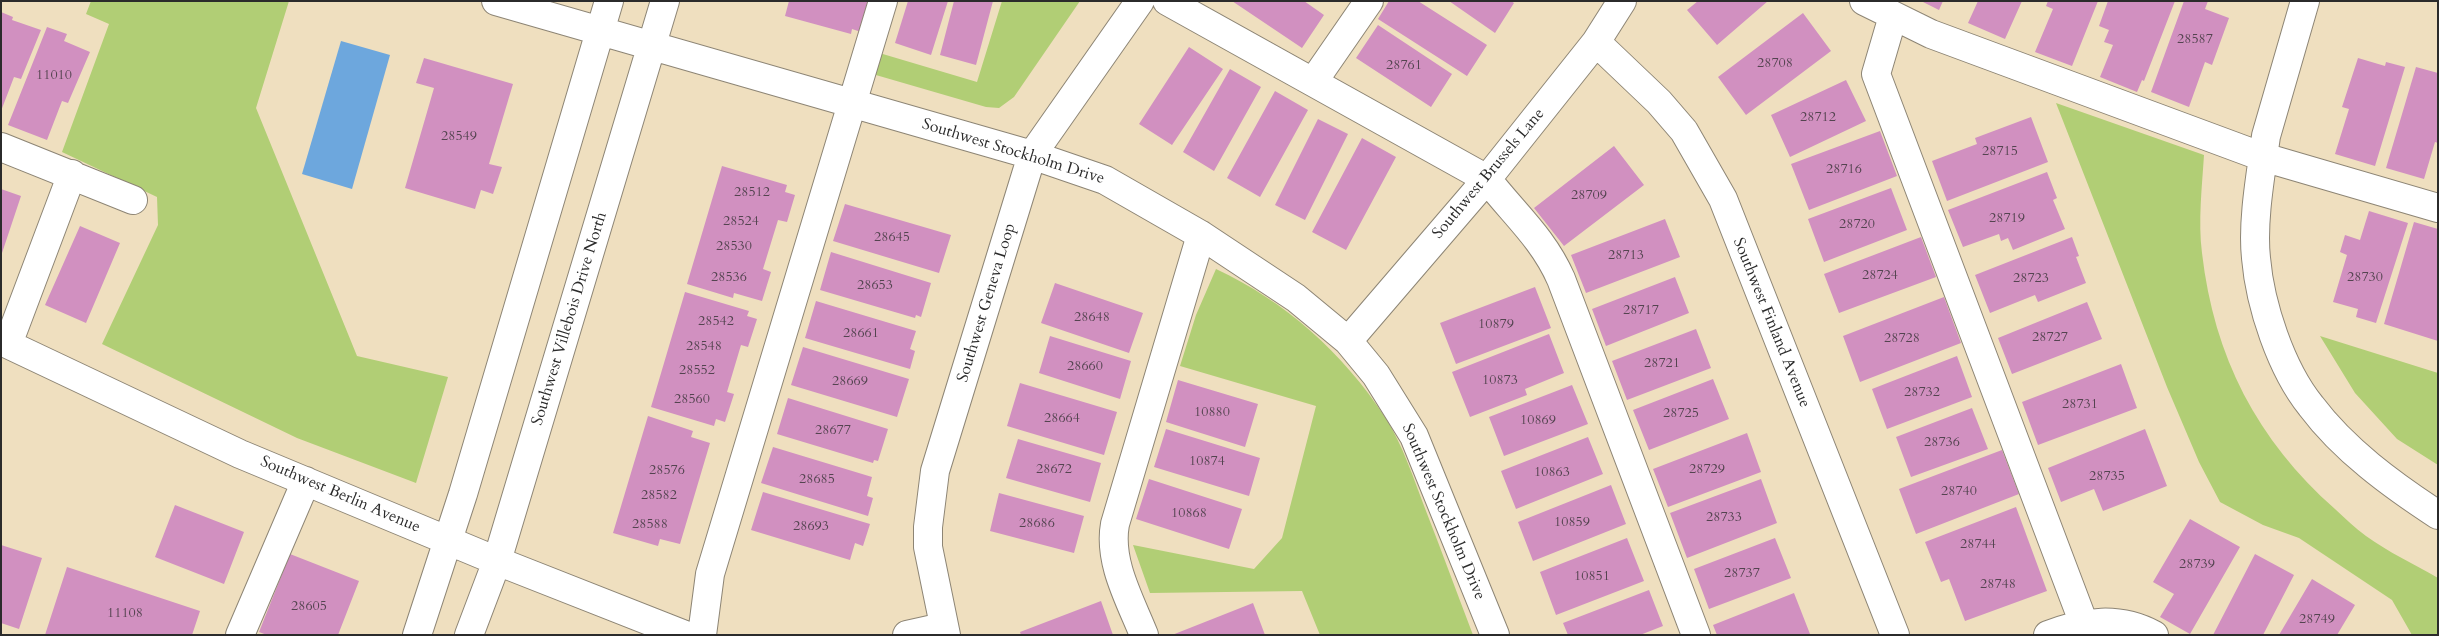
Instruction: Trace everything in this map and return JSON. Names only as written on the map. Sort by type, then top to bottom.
[{"type":"street","name":"Southwest Stockholm Drive","points":[[496,1],[652,48],[1032,155],[1105,180],[1201,235],[1296,298],[1348,341],[1376,375],[1414,436],[1495,635]]},
{"type":"street","points":[[417,635],[448,541],[609,1]]},
{"type":"street","name":"Southwest Villebois Drive North","points":[[469,635],[496,561],[665,1]]},
{"type":"street","points":[[702,635],[710,574],[883,1]]},
{"type":"street","name":"Southwest Geneva Loop","points":[[944,631],[928,547],[928,527],[935,471],[1032,155],[1140,1]]},
{"type":"street","points":[[1167,1],[1487,179],[1510,208],[1538,238],[1552,258],[1696,635]]},
{"type":"street","points":[[1312,82],[1369,1]]},
{"type":"street","name":"Southwest Brussels Lane","points":[[1348,341],[1487,179],[1596,42],[1622,1]]},
{"type":"street","points":[[1864,1],[1931,34],[2263,157],[2438,208]]},
{"type":"street","points":[[2305,1],[2266,136],[2263,157],[2256,256],[2263,304],[2281,354],[2310,405],[2344,443],[2395,485],[2438,515]]},
{"type":"street","points":[[1893,16],[1876,74],[2084,624]]},
{"type":"street","name":"Southwest Finland Avenue","points":[[1596,42],[1659,102],[1684,131],[1723,199],[1895,635]]},
{"type":"street","points":[[1,147],[133,200]]},
{"type":"street","points":[[5,343],[72,174]]},
{"type":"street","points":[[1144,635],[1115,559],[1112,542],[1115,524],[1201,235]]},
{"type":"street","name":"Southwest Berlin Avenue","points":[[5,343],[240,454],[496,561],[685,635]]},
{"type":"street","points":[[240,635],[306,481]]},
{"type":"street","points":[[2048,635],[2084,624],[2116,622],[2138,626],[2154,635]]},
{"type":"street","points":[[907,635],[944,631]]},
{"type":"green space","points":[[91,1],[289,1],[256,108],[357,356],[448,377],[416,483],[297,438],[102,344],[158,225],[157,197],[62,152],[109,24],[86,14]]},
{"type":"green space","points":[[1002,1],[1080,1],[1014,97],[999,108],[986,107],[869,73],[876,52],[977,82]]},
{"type":"green space","points":[[2056,103],[2204,155],[2200,229],[2208,291],[2217,327],[2229,362],[2244,394],[2262,425],[2283,455],[2335,509],[2374,542],[2438,578],[2438,635],[2412,635],[2392,600],[2299,538],[2263,525],[2220,502],[2199,462],[2167,387]]},
{"type":"green space","points":[[1216,269],[1266,297],[1289,313],[1331,350],[1369,394],[1385,417],[1408,463],[1473,635],[1320,635],[1302,591],[1150,593],[1133,545],[1254,569],[1282,538],[1316,406],[1180,366],[1196,315]]},
{"type":"green space","points":[[2320,336],[2438,373],[2438,465],[2397,439],[2355,393]]},
{"type":"water","points":[[341,41],[390,55],[352,189],[302,174]]},
{"type":"building","points":[[789,1],[869,2],[861,32],[852,29],[851,34],[785,16]]},
{"type":"building","points":[[908,1],[948,1],[931,55],[895,43]]},
{"type":"building","points":[[954,1],[993,1],[976,65],[940,55]]},
{"type":"building","points":[[1232,1],[1304,1],[1324,15],[1302,48]]},
{"type":"building","points":[[1389,1],[1418,1],[1487,45],[1467,76],[1378,19]]},
{"type":"building","points":[[1449,1],[1511,1],[1514,3],[1495,33]]},
{"type":"building","points":[[1698,1],[1768,1],[1717,45],[1687,10]]},
{"type":"building","points":[[1921,1],[1943,1],[1939,10]]},
{"type":"building","points":[[1978,1],[2022,1],[2005,39],[1968,23]]},
{"type":"building","points":[[2048,1],[2098,1],[2072,66],[2035,52],[2053,9],[2046,6]]},
{"type":"building","points":[[2108,1],[2175,1],[2144,81],[2142,80],[2137,92],[2100,77],[2113,45],[2104,42],[2109,30],[2099,26]]},
{"type":"building","points":[[2184,1],[2208,1],[2205,9],[2229,18],[2212,65],[2205,62],[2189,107],[2151,92]]},
{"type":"building","points":[[1,12],[13,17],[12,20],[41,30],[21,79],[14,77],[1,111]]},
{"type":"building","points":[[1803,13],[1831,51],[1746,115],[1718,77]]},
{"type":"building","points":[[1378,25],[1452,74],[1431,107],[1356,58]]},
{"type":"building","points":[[47,27],[67,34],[64,41],[90,52],[68,103],[62,101],[47,140],[8,125]]},
{"type":"building","points":[[1189,47],[1223,69],[1172,145],[1139,124]]},
{"type":"building","points":[[424,58],[513,84],[489,164],[502,167],[493,194],[481,190],[475,209],[405,188],[434,88],[416,83]]},
{"type":"building","points":[[2358,58],[2385,66],[2386,62],[2405,67],[2375,166],[2335,154],[2349,109],[2342,107]]},
{"type":"building","points":[[2416,67],[2438,73],[2438,143],[2435,142],[2424,179],[2386,168]]},
{"type":"building","points":[[1230,69],[1261,87],[1214,171],[1183,152]]},
{"type":"building","points":[[1846,80],[1866,121],[1790,157],[1771,115]]},
{"type":"building","points":[[1275,91],[1308,110],[1260,197],[1227,178]]},
{"type":"building","points":[[2031,117],[2048,162],[1947,201],[1932,161],[1977,144],[1975,138]]},
{"type":"building","points":[[1318,119],[1348,134],[1305,220],[1275,205]]},
{"type":"building","points":[[1880,131],[1897,176],[1809,210],[1791,164]]},
{"type":"building","points":[[1362,138],[1396,157],[1346,250],[1312,232]]},
{"type":"building","points":[[1614,146],[1644,185],[1564,246],[1534,208]]},
{"type":"building","points":[[722,166],[787,185],[785,192],[795,195],[787,222],[778,220],[763,269],[771,272],[762,301],[734,293],[733,298],[687,284]]},
{"type":"building","points":[[2047,172],[2057,198],[2053,200],[2065,229],[2013,250],[2008,238],[2001,241],[1999,234],[1963,247],[1948,210]]},
{"type":"building","points":[[1891,188],[1907,230],[1824,262],[1808,219]]},
{"type":"building","points":[[1,189],[21,196],[2,253],[1,253]]},
{"type":"building","points":[[845,204],[951,235],[939,273],[833,241]]},
{"type":"building","points":[[2369,211],[2408,223],[2376,323],[2356,317],[2358,309],[2333,302],[2347,255],[2340,252],[2345,235],[2360,240]]},
{"type":"building","points":[[1665,219],[1680,257],[1586,293],[1571,255]]},
{"type":"building","points":[[2414,222],[2438,229],[2438,341],[2384,324]]},
{"type":"building","points":[[80,226],[120,243],[86,323],[45,305]]},
{"type":"building","points":[[1921,237],[1936,277],[1839,313],[1824,274]]},
{"type":"building","points":[[2072,237],[2079,256],[2076,257],[2086,283],[2038,302],[2035,295],[1990,313],[1975,275]]},
{"type":"building","points":[[831,252],[931,283],[921,317],[916,315],[915,318],[820,290]]},
{"type":"building","points":[[1675,277],[1689,313],[1606,346],[1592,309]]},
{"type":"building","points":[[1055,283],[1143,313],[1129,353],[1041,323]]},
{"type":"building","points":[[1535,287],[1551,328],[1456,364],[1440,323]]},
{"type":"building","points":[[685,292],[749,311],[747,316],[757,319],[748,347],[741,345],[727,392],[734,394],[725,422],[716,419],[714,426],[651,407]]},
{"type":"building","points":[[1944,297],[1961,343],[1860,382],[1843,336]]},
{"type":"building","points":[[816,301],[916,331],[910,349],[915,351],[910,369],[805,338]]},
{"type":"building","points":[[2087,302],[2102,339],[2012,374],[1998,338]]},
{"type":"building","points":[[1696,329],[1711,368],[1627,400],[1612,361]]},
{"type":"building","points":[[1549,334],[1564,373],[1525,389],[1527,395],[1470,417],[1452,372]]},
{"type":"building","points":[[1050,336],[1131,361],[1120,399],[1039,373]]},
{"type":"building","points":[[803,347],[909,379],[897,417],[791,385]]},
{"type":"building","points":[[1957,356],[1972,397],[1887,429],[1872,389]]},
{"type":"building","points":[[2121,364],[2137,408],[2038,445],[2022,402]]},
{"type":"building","points":[[1713,379],[1729,419],[1649,450],[1633,410]]},
{"type":"building","points":[[1178,380],[1258,404],[1245,447],[1166,422]]},
{"type":"building","points":[[1020,383],[1117,412],[1104,455],[1007,426]]},
{"type":"building","points":[[1572,385],[1588,424],[1504,456],[1489,417]]},
{"type":"building","points":[[788,398],[888,429],[878,461],[874,460],[873,463],[777,434]]},
{"type":"building","points":[[1972,408],[1988,449],[1911,477],[1896,437]]},
{"type":"building","points":[[648,416],[693,431],[691,437],[710,443],[680,544],[660,539],[658,546],[613,533]]},
{"type":"building","points":[[1166,429],[1260,458],[1249,496],[1154,467]]},
{"type":"building","points":[[2145,429],[2167,486],[2103,511],[2094,489],[2061,502],[2048,468]]},
{"type":"building","points":[[1747,433],[1761,472],[1668,507],[1653,469]]},
{"type":"building","points":[[1588,437],[1603,474],[1516,509],[1501,471]]},
{"type":"building","points":[[1018,439],[1101,463],[1090,502],[1006,478]]},
{"type":"building","points":[[773,447],[872,477],[867,496],[873,498],[868,516],[761,483]]},
{"type":"building","points":[[2002,450],[2019,494],[1916,534],[1899,489]]},
{"type":"building","points":[[1149,479],[1242,509],[1229,549],[1136,519]]},
{"type":"building","points":[[1761,479],[1777,523],[1687,558],[1670,513]]},
{"type":"building","points":[[1611,485],[1626,524],[1533,561],[1518,522]]},
{"type":"building","points":[[763,492],[870,524],[863,546],[855,543],[850,560],[751,530]]},
{"type":"building","points":[[999,493],[1084,516],[1074,553],[990,531]]},
{"type":"building","points":[[175,505],[244,532],[224,584],[155,557]]},
{"type":"building","points":[[2016,507],[2047,591],[1965,621],[1949,579],[1941,582],[1925,542]]},
{"type":"building","points":[[2190,519],[2240,547],[2190,634],[2160,617],[2174,594],[2153,582]]},
{"type":"building","points":[[1627,538],[1644,581],[1556,615],[1540,572]]},
{"type":"building","points":[[1775,538],[1791,578],[1709,609],[1694,569]]},
{"type":"building","points":[[1,545],[42,558],[19,629],[1,623]]},
{"type":"building","points":[[290,554],[359,581],[338,635],[267,635],[259,632]]},
{"type":"building","points":[[2255,554],[2294,575],[2263,635],[2213,635]]},
{"type":"building","points":[[67,567],[200,611],[192,635],[45,635]]},
{"type":"building","points":[[2312,579],[2355,605],[2337,635],[2279,635]]},
{"type":"building","points":[[1649,590],[1663,626],[1640,635],[1568,635],[1563,623]]},
{"type":"building","points":[[1794,593],[1810,634],[1717,635],[1713,625]]},
{"type":"building","points":[[1101,601],[1113,635],[1021,635],[1020,632]]},
{"type":"building","points":[[1253,603],[1265,635],[1172,635]]}]
